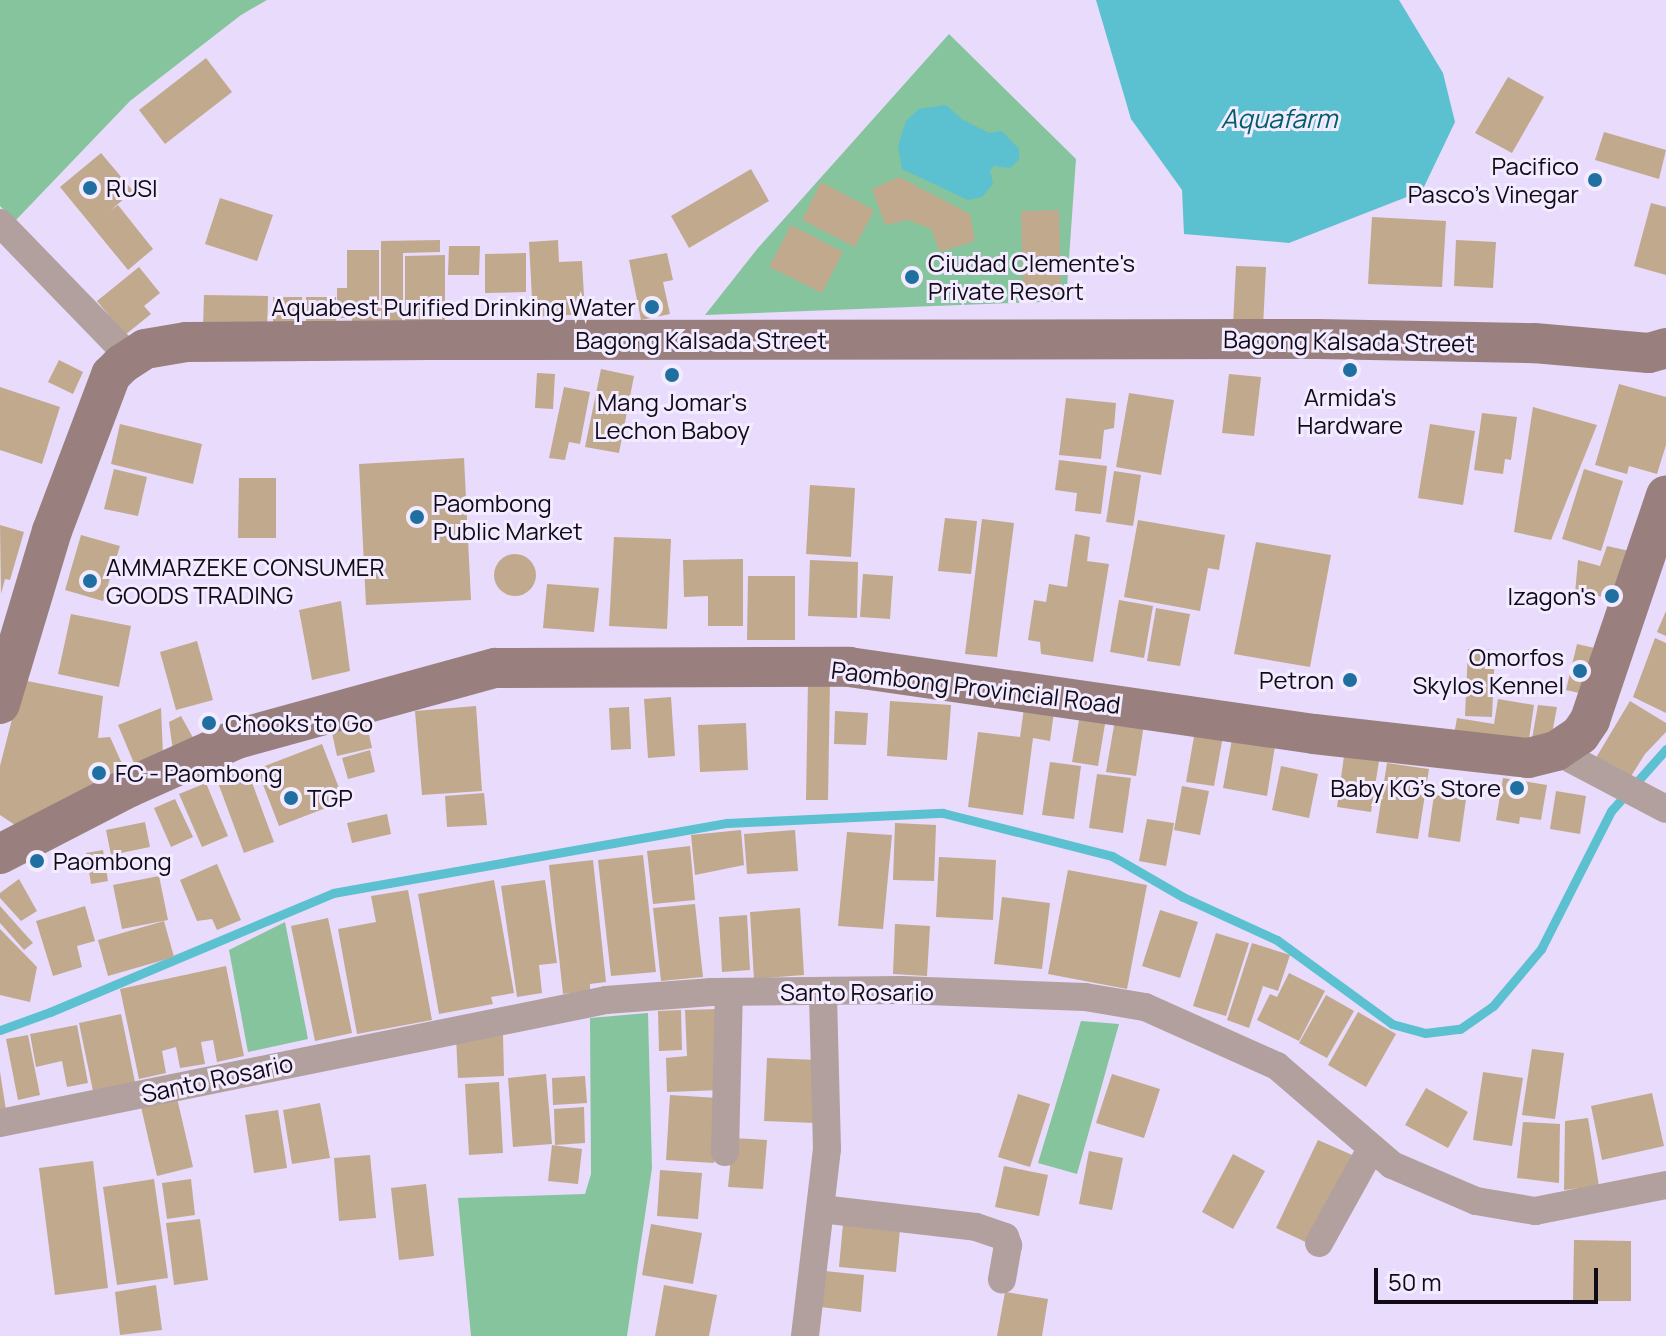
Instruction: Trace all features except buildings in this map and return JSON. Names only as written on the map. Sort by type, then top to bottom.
[{"type":"main road","name":"Bagong Kalsada Street","points":[[131,358],[145,349],[186,342],[429,340],[1318,339],[1534,343],[1660,355]]},
{"type":"main road","points":[[0,704],[52,531],[89,431],[111,375],[131,358]]},
{"type":"main road","points":[[1556,751],[1580,735],[1600,700],[1666,495]]},
{"type":"main road","name":"Paombong Provincial Road","points":[[0,854],[130,787],[237,739],[495,668],[849,667],[1371,741],[1528,758],[1556,751]]},
{"type":"street","points":[[0,223],[131,358]]},
{"type":"street","points":[[1556,751],[1659,806]]},
{"type":"street","name":"Santo Rosario","points":[[0,1123],[606,1000],[729,992],[901,990],[1085,997],[1145,1007],[1277,1066],[1392,1165],[1476,1201],[1535,1211],[1666,1185]]},
{"type":"street","points":[[725,1152],[729,992]]},
{"type":"street","points":[[805,1336],[827,1149],[823,992]]},
{"type":"street","points":[[1319,1243],[1371,1149]]},
{"type":"street","points":[[821,1209],[976,1227],[1005,1237],[1008,1245],[1002,1279]]},
{"type":"shaded area","points":[[0,0],[267,0],[241,15],[130,101],[15,221],[0,206]]},
{"type":"shaded area","points":[[949,34],[1076,159],[1066,301],[705,315],[758,248]]},
{"type":"shaded area","points":[[285,922],[308,1039],[248,1052],[229,950]]},
{"type":"shaded area","points":[[648,1013],[652,1168],[627,1336],[471,1336],[458,1198],[585,1194],[591,1174],[590,1018]]},
{"type":"shaded area","points":[[1081,1021],[1119,1024],[1077,1174],[1038,1163]]},
{"type":"water","name":"Aquafarm","points":[[1096,0],[1399,0],[1443,73],[1455,122],[1422,191],[1289,243],[1184,234],[1182,190],[1131,119]]},
{"type":"water","points":[[946,105],[963,120],[989,133],[1002,131],[1019,149],[1019,160],[1010,168],[994,166],[990,171],[993,184],[982,197],[968,200],[902,169],[898,146],[906,121],[919,109]]},
{"type":"waterway","points":[[0,1030],[333,893],[727,823],[943,813],[1112,856],[1183,897],[1277,940],[1392,1024],[1425,1033],[1460,1029],[1493,1006],[1541,949],[1611,811],[1666,749]]},
{"type":"place","name":"Pacifico Pasco's Vinegar","points":[[1595,180]]},
{"type":"place","name":"RUSI","points":[[90,188]]},
{"type":"place","name":"Ciudad Clemente's Private Resort","points":[[912,277]]},
{"type":"place","name":"Aquabest Purified Drinking Water","points":[[652,307]]},
{"type":"place","name":"Armida's Hardware","points":[[1350,370]]},
{"type":"place","name":"Mang Jomar's Lechon Baboy","points":[[672,375]]},
{"type":"place","name":"Paombong Public Market","points":[[417,517]]},
{"type":"place","name":"AMMARZEKE CONSUMER GOODS TRADING","points":[[90,581]]},
{"type":"place","name":"Izagon's","points":[[1612,596]]},
{"type":"place","name":"Omorfos Skylos Kennel","points":[[1580,671]]},
{"type":"place","name":"Petron","points":[[1350,680]]},
{"type":"place","name":"Chooks to Go","points":[[209,723]]},
{"type":"place","name":"FC - Paombong","points":[[99,773]]},
{"type":"place","name":"Baby KG's Store","points":[[1517,788]]},
{"type":"place","name":"TGP","points":[[291,798]]},
{"type":"place","name":"Paombong","points":[[37,861]]}]
